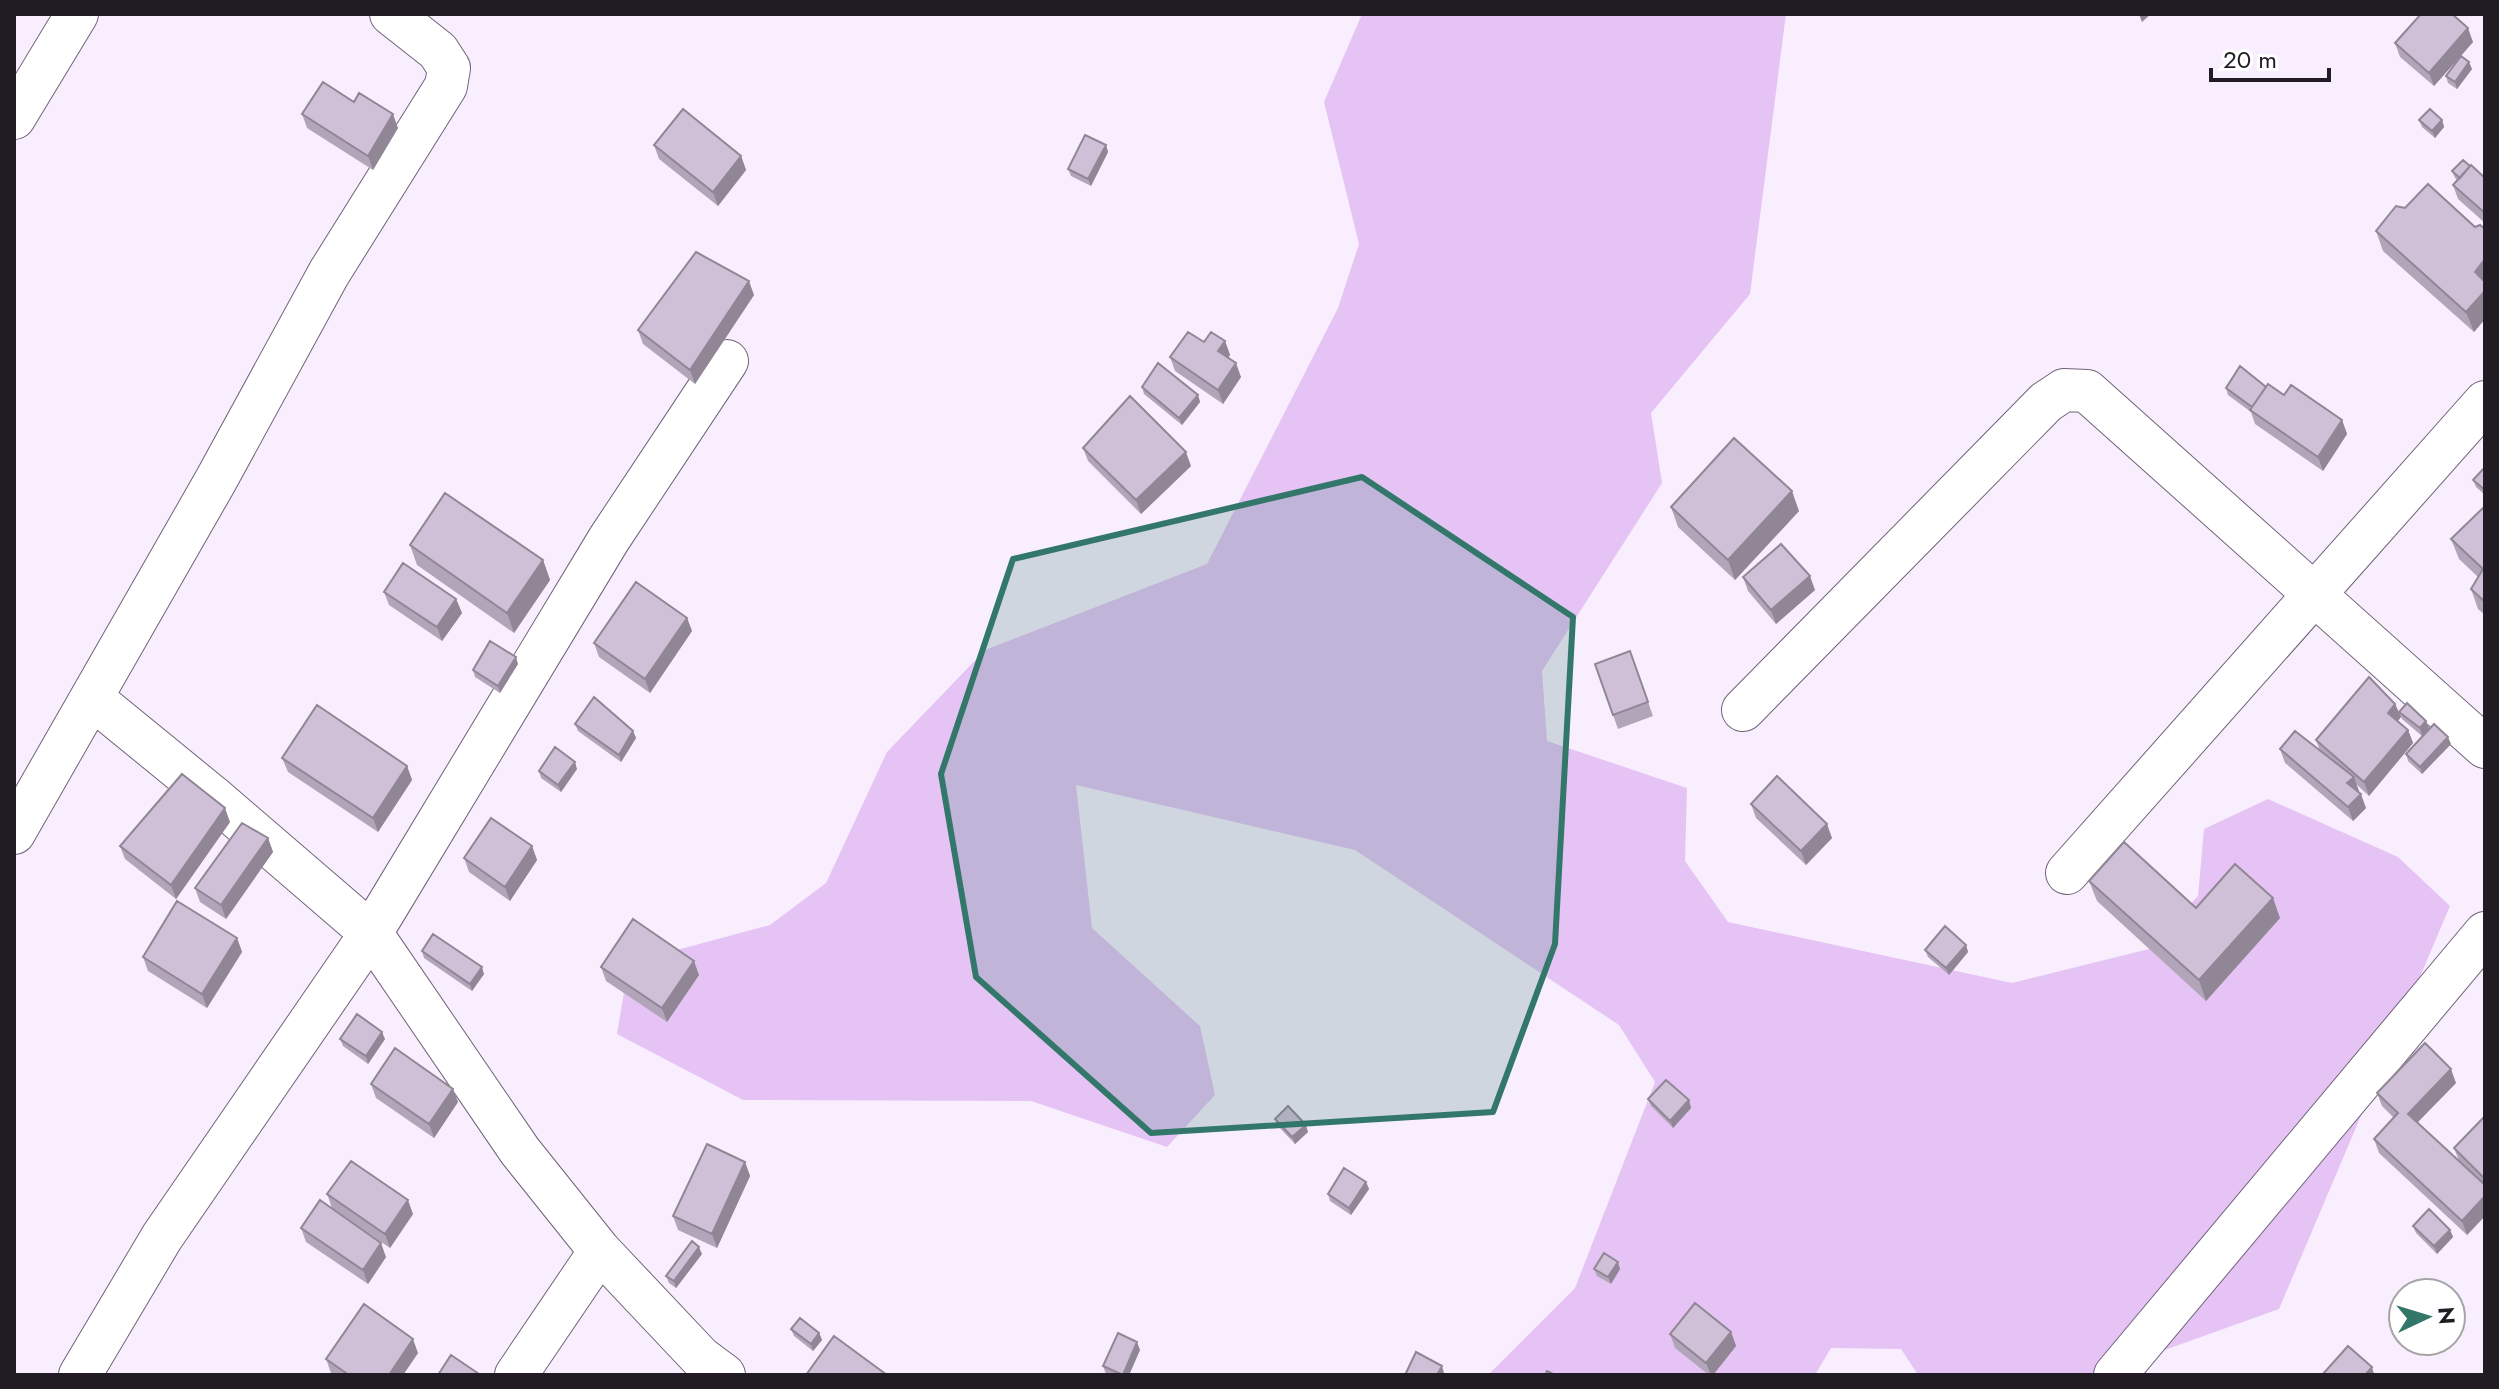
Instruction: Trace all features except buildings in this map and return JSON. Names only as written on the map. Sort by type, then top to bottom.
[{"type":"street","points":[[14,118],[77,14]]},
{"type":"street","points":[[14,833],[93,699],[329,273],[446,86],[449,68],[438,51],[391,14]]},
{"type":"street","points":[[80,1375],[162,1237],[371,933],[609,539],[727,361]]},
{"type":"street","points":[[1743,710],[2046,402],[2064,390],[2087,391],[2485,747]]},
{"type":"street","points":[[2067,873],[2485,402]]},
{"type":"street","points":[[93,699],[371,933],[520,1151],[600,1251],[701,1358],[724,1375]]},
{"type":"street","points":[[2115,1375],[2485,933]]},
{"type":"street","points":[[516,1375],[600,1251]]},
{"type":"highlighted area","points":[[1362,477],[1573,617],[1555,944],[1493,1112],[1151,1133],[976,977],[941,774],[1013,559]]},
{"type":"shaded area","points":[[1362,14],[1786,14],[1750,294],[1651,413],[1662,483],[1542,671],[1547,741],[1687,788],[1685,861],[1728,922],[2012,983],[2149,949],[2198,896],[2204,829],[2268,799],[2398,857],[2450,906],[2279,1309],[2095,1375],[1918,1375],[1901,1349],[1831,1348],[1815,1375],[1488,1375],[1575,1288],[1655,1082],[1619,1025],[1355,850],[1076,785],[1092,928],[1200,1026],[1215,1095],[1167,1147],[1031,1101],[743,1100],[617,1034],[629,963],[770,925],[826,883],[887,752],[985,650],[1207,564],[1338,308],[1359,244],[1324,102]]}]
